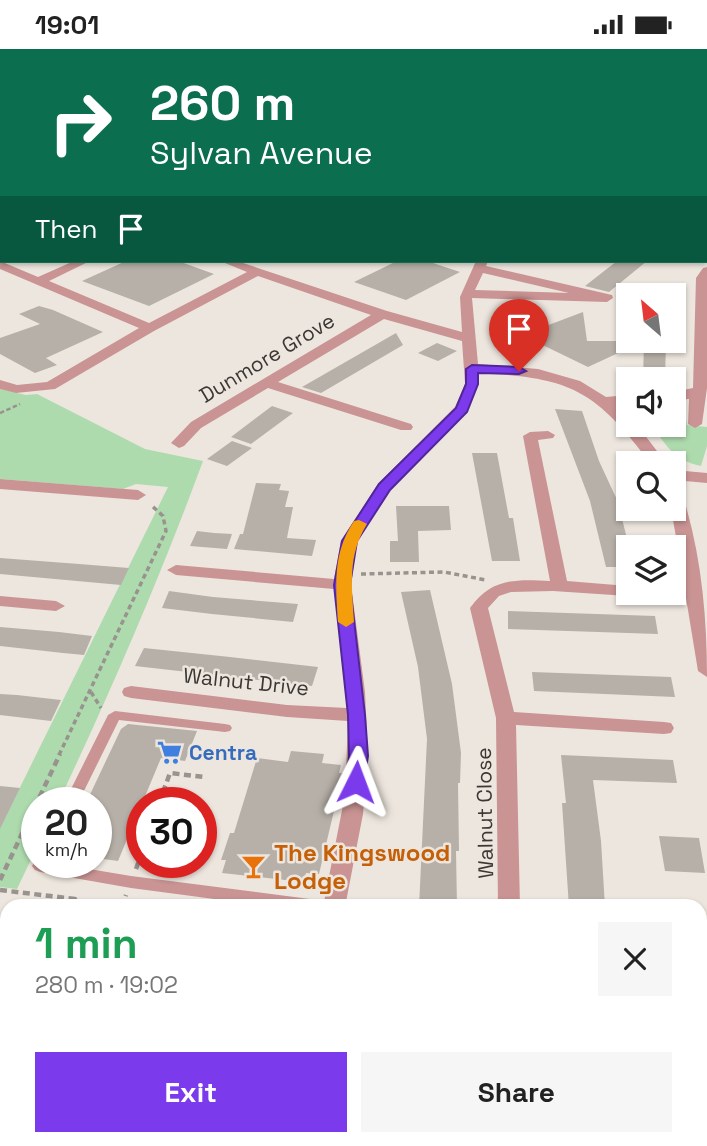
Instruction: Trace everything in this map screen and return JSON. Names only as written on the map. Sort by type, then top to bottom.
[{"type":"street","points":[[36,282],[79,263]]},
{"type":"street","points":[[232,263],[382,314],[467,338]]},
{"type":"street","points":[[336,899],[354,809],[359,756],[349,541],[384,487],[462,409],[472,384],[467,338],[467,294],[480,264],[612,299],[467,294]]},
{"type":"street","points":[[0,265],[149,328]]},
{"type":"street","points":[[695,424],[703,335],[702,278],[707,271]]},
{"type":"street","points":[[0,384],[26,389],[50,386],[149,328],[257,272]]},
{"type":"street","name":"Dunmore Grove","points":[[178,443],[196,425],[382,314]]},
{"type":"street","points":[[472,369],[538,366],[606,401],[616,411]]},
{"type":"street","points":[[264,383],[406,427]]},
{"type":"street","points":[[686,395],[697,394]]},
{"type":"street","points":[[606,401],[616,400]]},
{"type":"street","points":[[548,435],[530,436],[560,588]]},
{"type":"street","points":[[638,437],[649,451]]},
{"type":"street","points":[[686,476],[707,478]]},
{"type":"street","points":[[0,484],[138,495]]},
{"type":"street","points":[[682,521],[707,671]]},
{"type":"street","points":[[176,570],[349,580]]},
{"type":"street","name":"Walnut Close","points":[[509,899],[506,718],[479,607],[487,595],[500,589],[526,586],[616,590]]},
{"type":"street","points":[[686,593],[693,593]]},
{"type":"street","points":[[0,601],[56,606]]},
{"type":"street","name":"Walnut Drive","points":[[131,692],[287,711],[357,715]]},
{"type":"street","name":"Walnut Close","points":[[506,718],[664,728]]},
{"type":"lane","points":[[79,787],[115,715],[225,728]]},
{"type":"lane","points":[[108,878],[262,899]]},
{"type":"path","points":[[0,880],[166,531],[166,520],[161,511],[151,505]]},
{"type":"path","points":[[349,580],[444,572],[487,580]]},
{"type":"path","points":[[165,787],[170,773],[204,777]]},
{"type":"path","points":[[0,890],[75,899]]},
{"type":"green space","points":[[0,389],[26,395],[37,394],[145,449],[203,461],[134,634],[65,787],[21,787],[22,878],[17,889],[0,887],[0,828],[168,487],[136,484],[123,489],[0,479]]},
{"type":"green space","points":[[686,420],[687,425],[707,427],[707,446],[701,466],[686,461],[686,451],[672,451],[660,437],[686,437]]},
{"type":"building","points":[[122,263],[184,263],[214,274],[149,306],[82,281]]},
{"type":"building","points":[[393,263],[433,263],[460,272],[406,300],[354,282]]},
{"type":"building","points":[[614,263],[645,263],[620,283],[616,283],[609,292],[585,286]]},
{"type":"building","points":[[39,306],[103,332],[46,358],[57,365],[35,373],[0,354],[0,338],[40,324],[19,314]]},
{"type":"building","points":[[583,312],[587,341],[616,341],[616,353],[618,353],[588,367],[522,335]]},
{"type":"building","points":[[396,333],[403,345],[321,393],[302,387]]},
{"type":"building","points":[[437,343],[457,351],[438,361],[418,353]]},
{"type":"building","points":[[644,353],[666,353],[665,367],[643,367]]},
{"type":"building","points":[[272,406],[293,413],[251,444],[231,437]]},
{"type":"building","points":[[555,409],[582,411],[599,461],[616,498],[616,521],[623,521],[626,535],[616,535],[616,567],[606,567],[590,501]]},
{"type":"building","points":[[232,441],[252,448],[227,466],[207,459]]},
{"type":"building","points":[[472,453],[497,453],[509,518],[513,518],[520,561],[492,561]]},
{"type":"building","points":[[256,483],[281,484],[279,490],[289,491],[285,507],[293,507],[287,538],[316,540],[312,556],[234,549],[240,534],[243,534]]},
{"type":"building","points":[[396,506],[449,506],[451,530],[418,531],[419,562],[390,562],[390,541],[398,541]]},
{"type":"building","points":[[197,531],[232,534],[227,549],[190,546]]},
{"type":"building","points":[[0,558],[129,568],[121,585],[0,574]]},
{"type":"building","points":[[430,590],[452,684],[461,753],[458,783],[459,851],[456,851],[457,899],[419,899],[427,739],[418,667],[401,592]]},
{"type":"building","points":[[169,591],[298,604],[293,622],[212,614],[162,608]]},
{"type":"building","points":[[508,611],[655,616],[658,634],[508,629]]},
{"type":"building","points":[[0,627],[92,636],[84,655],[63,653],[0,646]]},
{"type":"building","points":[[144,648],[318,667],[312,686],[135,666]]},
{"type":"building","points":[[532,672],[671,677],[675,697],[534,691]]},
{"type":"building","points":[[0,694],[61,700],[51,721],[0,715]]},
{"type":"building","points":[[128,724],[197,731],[185,761],[161,758],[149,787],[126,787],[126,842],[118,861],[112,860],[112,787],[94,787],[121,729]]},
{"type":"building","points":[[291,751],[324,754],[322,763],[341,765],[339,773],[343,773],[319,874],[306,873],[303,882],[222,873],[226,860],[221,860],[230,833],[234,833],[257,758],[288,762]]},
{"type":"building","points":[[561,755],[673,760],[677,783],[593,780],[605,899],[568,899],[562,803],[566,803]]},
{"type":"building","points":[[0,786],[20,788],[0,829]]},
{"type":"building","points":[[659,836],[699,838],[705,873],[665,871]]},
{"type":"slow traffic","points":[[346,622],[343,569],[349,541],[359,524]]},
{"type":"place","name":"Centra","points":[[169,753]]},
{"type":"place","name":"The Kingswood Lodge","points":[[254,867]]},
{"type":"route","points":[[356,782],[359,756],[357,715],[342,585],[349,541],[384,487],[436,438],[462,409],[472,384],[472,369],[519,371]]}]
